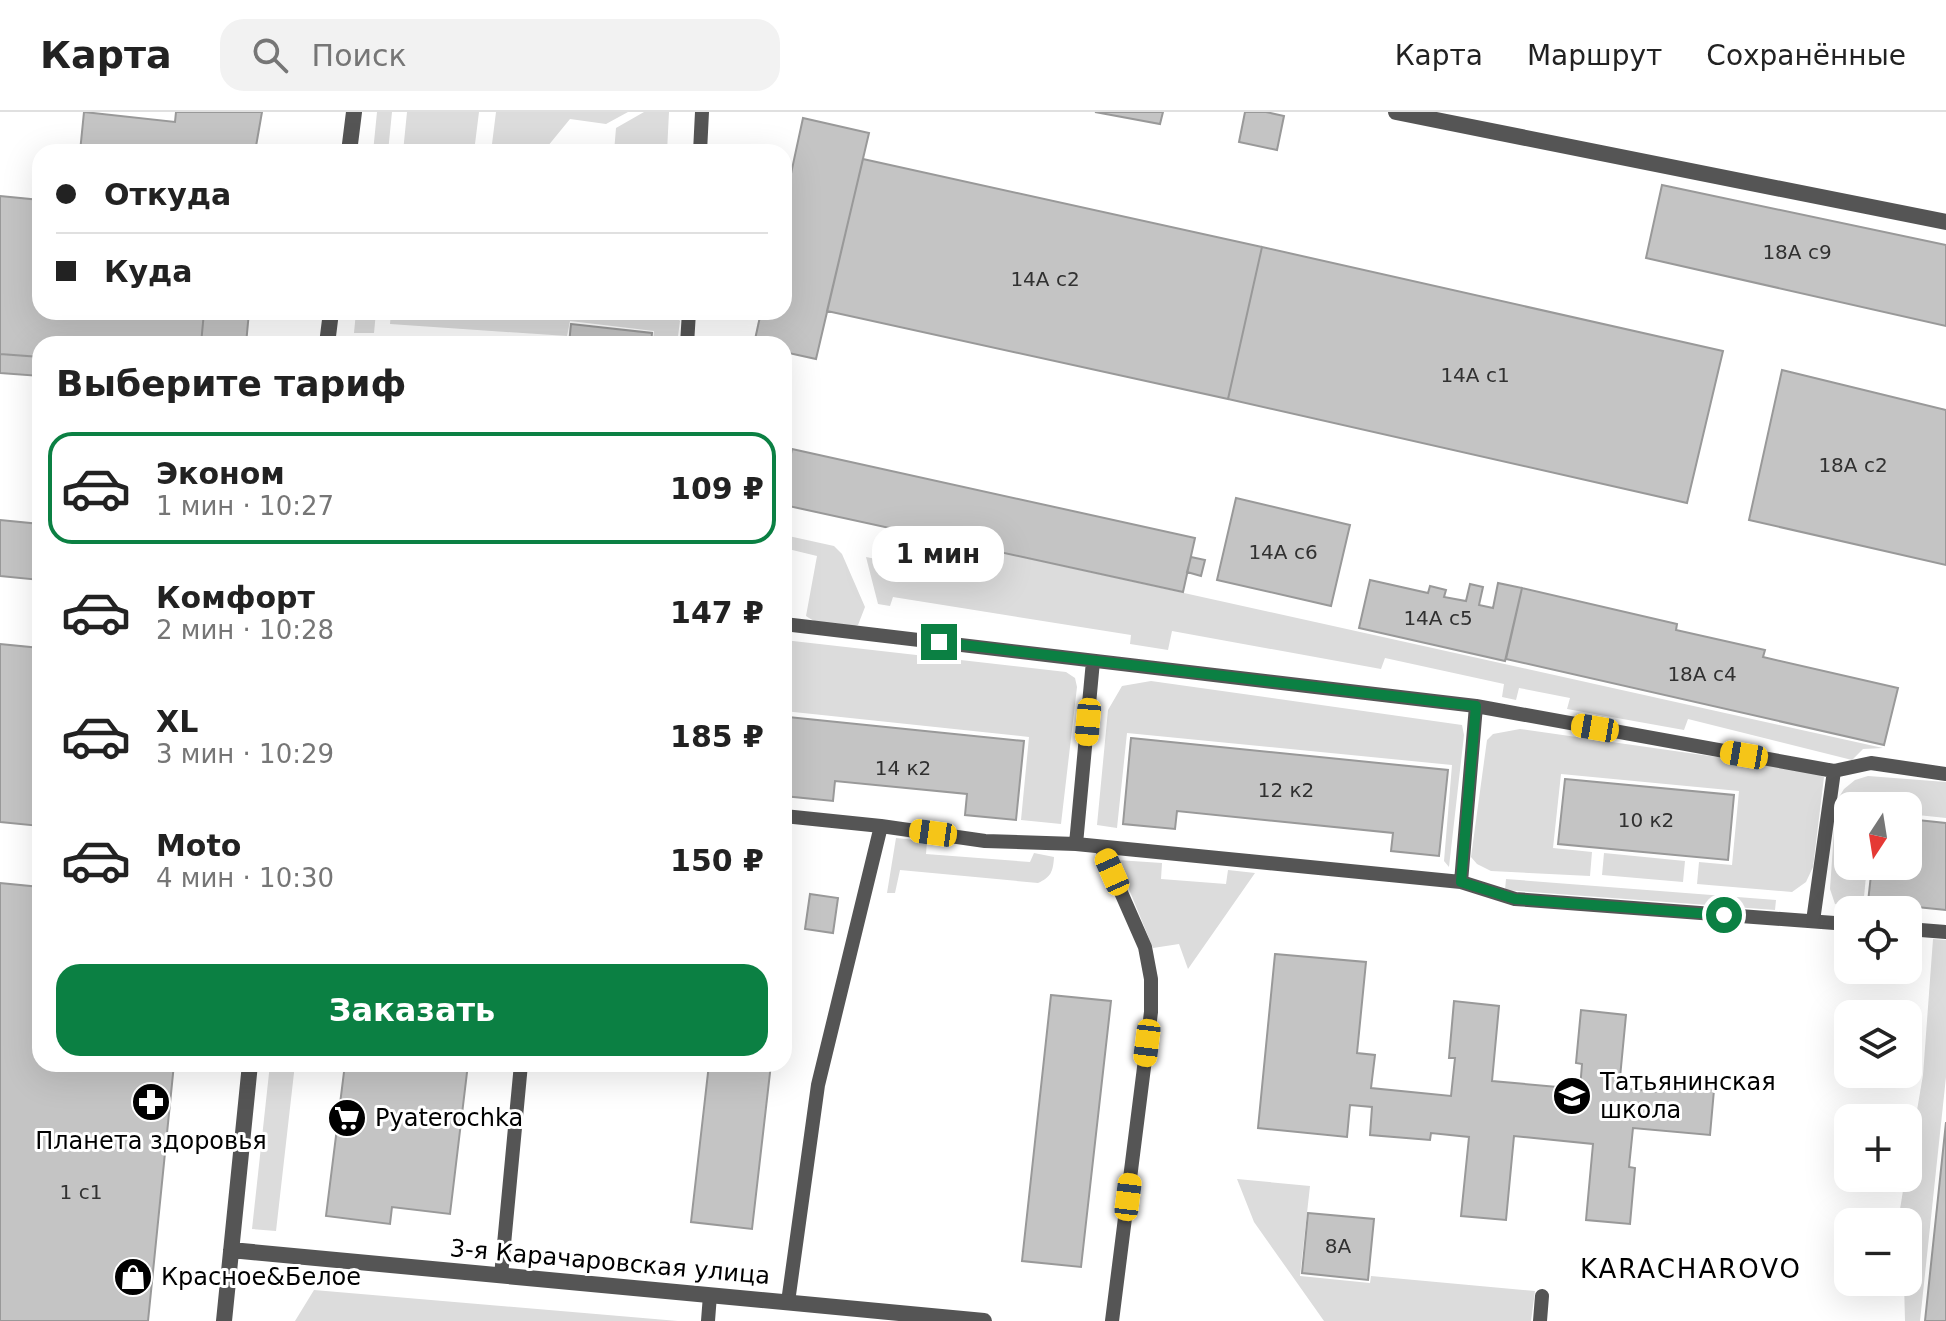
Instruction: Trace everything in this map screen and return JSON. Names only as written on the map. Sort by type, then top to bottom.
[{"type":"street","points":[[350,144],[354,112]]},
{"type":"street","points":[[1396,112],[1946,222]]},
{"type":"street","points":[[224,1321],[249,1072]]},
{"type":"street","name":"3-я Карачаровская улица","points":[[231,1250],[984,1321]]},
{"type":"lane","points":[[700,144],[702,112]]},
{"type":"lane","points":[[792,625],[1476,706],[1834,771],[1871,763],[1946,774]]},
{"type":"lane","points":[[1076,844],[1093,661]]},
{"type":"lane","points":[[1461,882],[1476,706]]},
{"type":"lane","points":[[1813,921],[1834,771]]},
{"type":"lane","points":[[792,817],[985,841],[1076,844],[1461,882],[1515,899],[1834,923]]},
{"type":"lane","points":[[788,1302],[818,1085],[881,826]]},
{"type":"lane","points":[[1101,847],[1145,947],[1151,979],[1151,1012],[1112,1321]]},
{"type":"lane","points":[[1922,930],[1946,932]]},
{"type":"lane","points":[[501,1276],[520,1072]]},
{"type":"lane","points":[[708,1321],[710,1295]]},
{"type":"lane","points":[[1540,1321],[1542,1296]]},
{"type":"shaded area","points":[[377,112],[392,112],[389,144],[374,144]]},
{"type":"shaded area","points":[[407,112],[479,112],[475,144],[404,144]]},
{"type":"shaded area","points":[[496,112],[628,112],[606,124],[570,119],[550,144],[492,144]]},
{"type":"shaded area","points":[[644,112],[669,112],[667,144],[615,144],[616,128]]},
{"type":"shaded area","points":[[355,320],[375,320],[374,333],[354,333]]},
{"type":"shaded area","points":[[390,320],[680,321],[678,336],[654,336],[654,331],[570,321],[567,336],[390,324]]},
{"type":"shaded area","points":[[896,529],[1883,748],[1863,749],[1852,760],[1688,719],[1684,730],[1567,709],[1570,698],[1519,688],[1516,700],[1502,697],[1504,684],[1385,658],[1381,669],[1172,631],[1168,650],[1130,644],[1131,635],[893,597],[890,606],[878,604],[866,557],[881,560],[884,546],[892,546]]},
{"type":"shaded area","points":[[792,537],[834,546],[842,554],[865,607],[858,625],[831,626],[806,616],[817,556],[792,550]]},
{"type":"shaded area","points":[[792,641],[1066,672],[1075,678],[1077,687],[1061,824],[1021,820],[1029,737],[792,712]]},
{"type":"shaded area","points":[[1151,681],[1462,725],[1464,735],[1449,867],[1444,861],[1452,765],[1127,733],[1117,828],[1097,825],[1108,710],[1122,686]]},
{"type":"shaded area","points":[[1520,729],[1808,770],[1824,777],[1813,867],[1806,882],[1792,892],[1697,884],[1699,862],[1732,865],[1739,791],[1561,774],[1553,848],[1592,852],[1590,876],[1491,871],[1477,864],[1471,857],[1487,740],[1493,734]]},
{"type":"shaded area","points":[[1868,776],[1946,782],[1946,818],[1922,815],[1922,792],[1842,792],[1855,780]]},
{"type":"shaded area","points":[[1834,831],[1834,880],[1866,880],[1864,896],[1834,896],[1834,901],[1830,889]]},
{"type":"shaded area","points":[[896,838],[927,841],[926,854],[1030,862],[1034,853],[1054,857],[1053,867],[1049,876],[1038,883],[900,870],[895,893],[887,893]]},
{"type":"shaded area","points":[[1604,853],[1685,861],[1683,882],[1602,875]]},
{"type":"shaded area","points":[[1117,860],[1162,863],[1161,879],[1226,884],[1228,870],[1255,873],[1188,969],[1179,944],[1153,948]]},
{"type":"shaded area","points":[[1506,879],[1776,900],[1775,910],[1505,890]]},
{"type":"shaded area","points":[[1933,939],[1946,940],[1946,1077],[1920,1321],[1905,1321],[1904,1296],[1922,1296],[1922,1208],[1900,1208],[1903,1192],[1922,1192],[1922,1104],[1918,1104]]},
{"type":"shaded area","points":[[269,1072],[294,1072],[276,1231],[252,1229]]},
{"type":"shaded area","points":[[1237,1179],[1310,1186],[1300,1276],[1370,1283],[1371,1276],[1535,1291],[1531,1321],[1324,1321],[1254,1222]]},
{"type":"shaded area","points":[[314,1290],[678,1321],[295,1321]]},
{"type":"building","points":[[84,112],[175,122],[176,112],[262,112],[256,144],[81,144]]},
{"type":"building","points":[[1095,112],[1163,112],[1160,124]]},
{"type":"building","points":[[1245,112],[1284,116],[1277,150],[1239,142]]},
{"type":"building","points":[[803,118],[869,133],[816,359],[792,354],[792,336],[756,336],[759,320],[792,320],[792,169]]},
{"type":"building","points":[[863,159],[1262,247],[1228,399],[827,311]]},
{"type":"building","points":[[1662,185],[1946,245],[1946,326],[1646,258]]},
{"type":"building","points":[[0,196],[32,199],[32,320],[203,320],[202,336],[32,336],[32,356],[0,354]]},
{"type":"building","points":[[1262,247],[1723,351],[1687,503],[1228,399]]},
{"type":"building","points":[[203,320],[248,320],[247,336],[202,336]]},
{"type":"building","points":[[571,324],[652,333],[652,336],[570,336]]},
{"type":"building","points":[[0,354],[32,356],[32,375],[0,373]]},
{"type":"building","points":[[1782,370],[1946,410],[1946,565],[1749,520]]},
{"type":"building","points":[[792,449],[1195,538],[1183,592],[792,507]]},
{"type":"building","points":[[1236,498],[1350,525],[1331,606],[1217,580]]},
{"type":"building","points":[[0,520],[32,523],[32,579],[0,576]]},
{"type":"building","points":[[1191,557],[1205,560],[1201,576],[1187,572]]},
{"type":"building","points":[[1370,580],[1428,593],[1430,586],[1446,590],[1444,597],[1466,601],[1470,584],[1483,587],[1479,605],[1493,608],[1498,583],[1522,588],[1505,661],[1359,628]]},
{"type":"building","points":[[1522,588],[1677,624],[1676,630],[1765,650],[1763,657],[1898,688],[1884,745],[1506,659]]},
{"type":"building","points":[[0,644],[32,647],[32,825],[0,822]]},
{"type":"building","points":[[792,717],[1024,741],[1016,820],[965,815],[967,794],[835,781],[833,801],[792,797]]},
{"type":"building","points":[[1131,738],[1448,770],[1439,856],[1391,851],[1393,833],[1177,811],[1175,829],[1123,824]]},
{"type":"building","points":[[1565,779],[1734,795],[1728,860],[1558,844]]},
{"type":"building","points":[[1922,820],[1946,823],[1946,910],[1922,908],[1922,896],[1869,896],[1870,880],[1922,880]]},
{"type":"building","points":[[0,883],[32,886],[32,1072],[173,1072],[148,1321],[0,1321]]},
{"type":"building","points":[[810,894],[838,898],[833,933],[805,929]]},
{"type":"building","points":[[1275,954],[1366,962],[1357,1053],[1375,1055],[1371,1088],[1451,1096],[1455,1058],[1449,1058],[1454,1001],[1499,1006],[1492,1081],[1580,1089],[1582,1064],[1576,1063],[1581,1010],[1626,1015],[1619,1088],[1660,1092],[1661,1085],[1714,1090],[1710,1135],[1633,1128],[1629,1167],[1635,1168],[1630,1224],[1586,1220],[1593,1144],[1514,1136],[1506,1220],[1461,1216],[1469,1137],[1431,1133],[1430,1140],[1370,1135],[1372,1107],[1350,1105],[1347,1137],[1258,1128]]},
{"type":"building","points":[[1051,995],[1111,1001],[1081,1267],[1022,1261]]},
{"type":"building","points":[[344,1072],[467,1072],[450,1214],[392,1207],[390,1224],[326,1216]]},
{"type":"building","points":[[708,1072],[770,1072],[752,1229],[691,1222]]},
{"type":"building","points":[[1946,1122],[1946,1321],[1925,1321]]},
{"type":"building","points":[[1308,1213],[1374,1219],[1368,1280],[1302,1273]]},
{"type":"place","name":"Татьянинская школа","points":[[1572,1096]]},
{"type":"place","name":"Планета здоровья","points":[[151,1102]]},
{"type":"place","name":"Pyaterochka","points":[[347,1118]]},
{"type":"place","name":"Красное&Белое","points":[[133,1277]]},
{"type":"district","name":"KARACHAROVO","points":[[1691,1269]]},
{"type":"route","points":[[939,642],[1476,706],[1461,882],[1515,899],[1724,915]]}]
